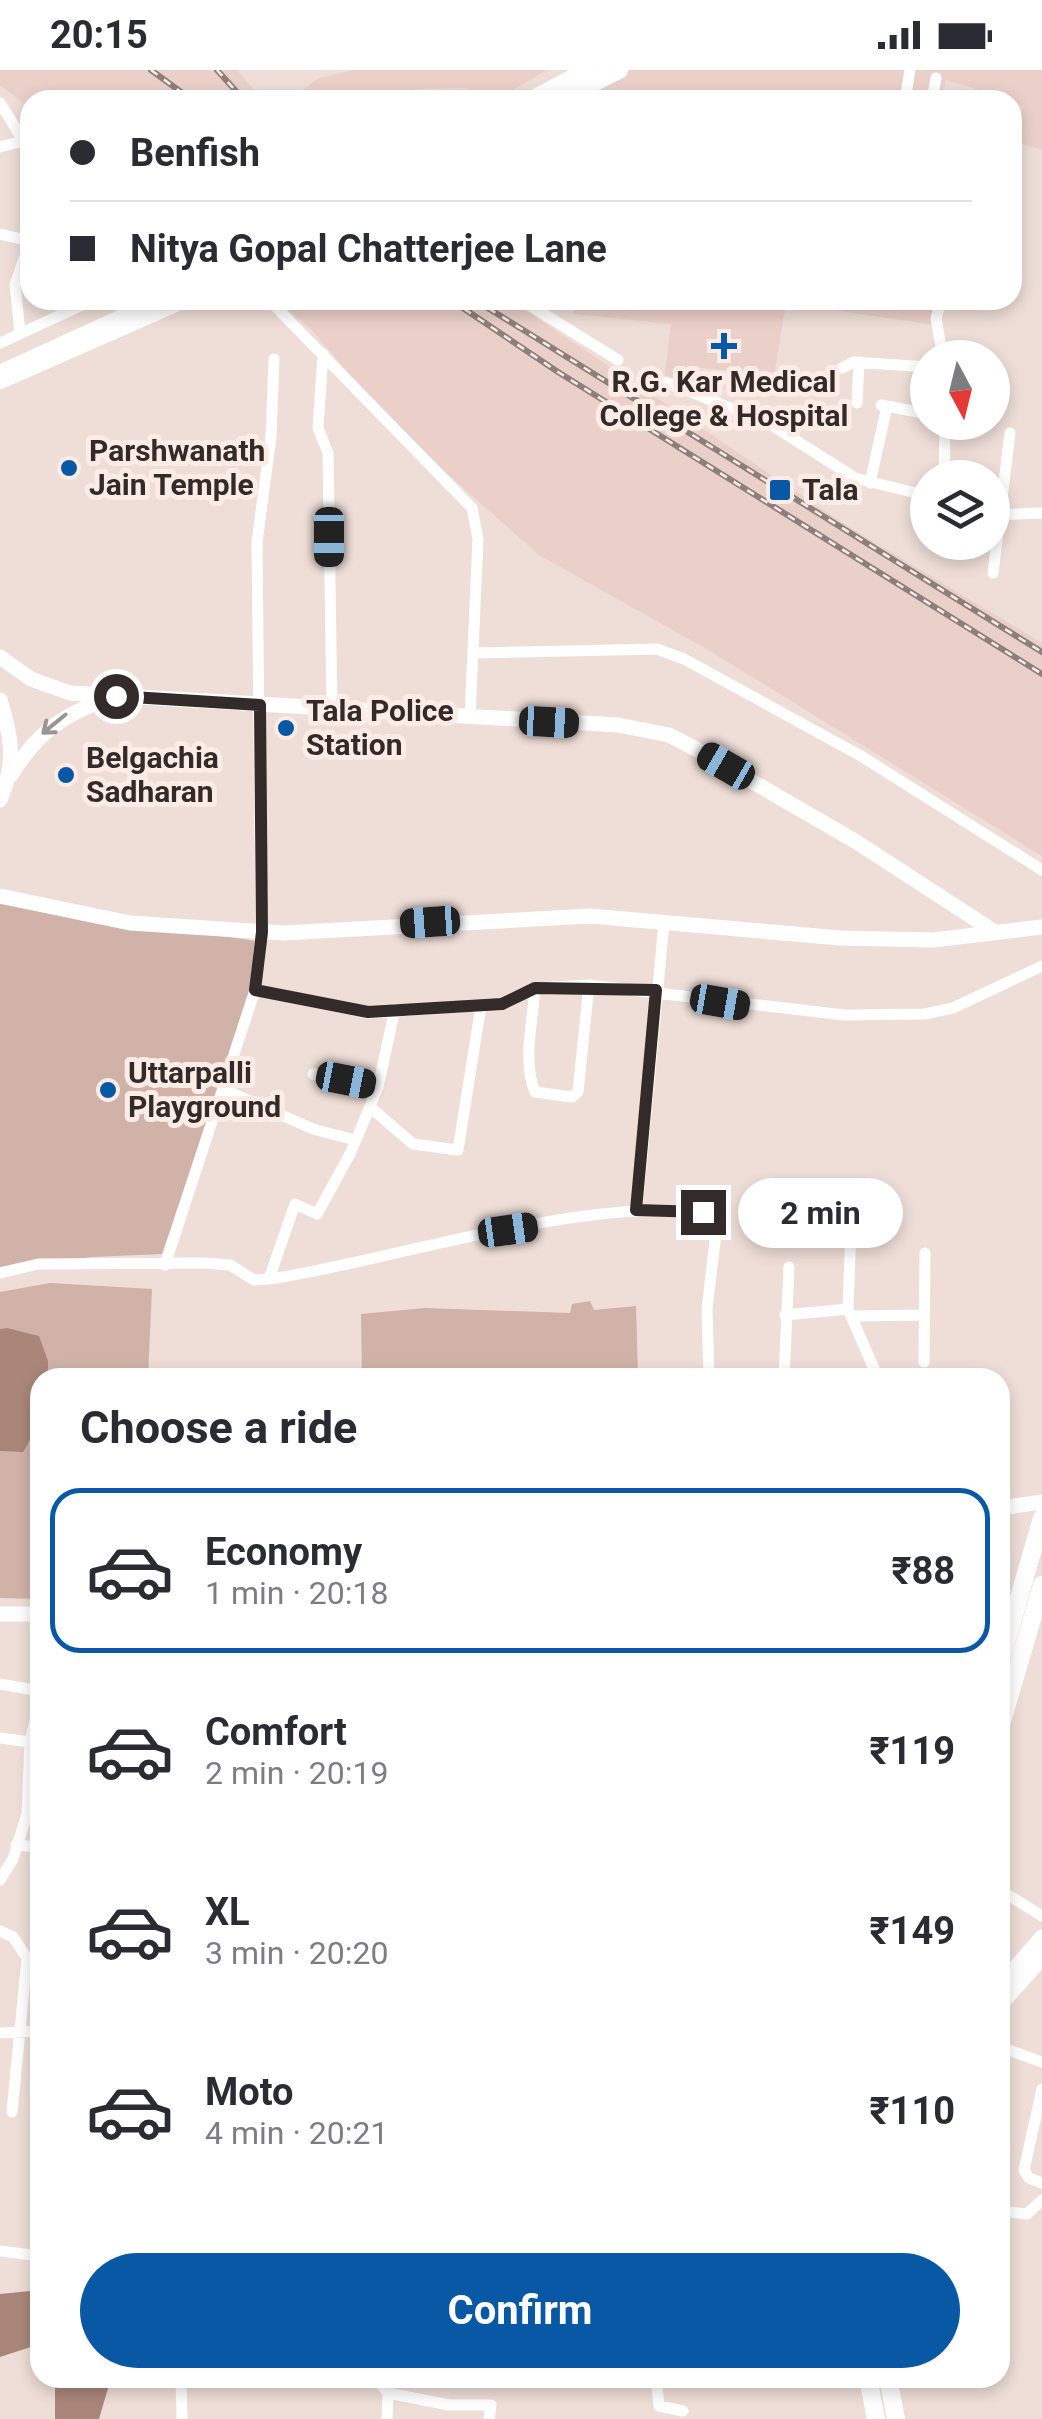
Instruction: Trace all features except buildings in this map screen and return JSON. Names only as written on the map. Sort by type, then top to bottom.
[{"type":"main road","points":[[555,90],[593,74],[620,70]]},
{"type":"main road","points":[[571,90],[593,74]]},
{"type":"main road","points":[[0,362],[114,310]]},
{"type":"main road","points":[[0,374],[140,310]]},
{"type":"main road","points":[[1010,1628],[1042,1518]]},
{"type":"main road","points":[[1010,1694],[1042,1585]]},
{"type":"main road","points":[[1010,1993],[1042,1956]]},
{"type":"main road","points":[[870,2388],[876,2419]]},
{"type":"main road","points":[[890,2388],[896,2419]]},
{"type":"street","points":[[590,90],[616,77],[620,70]]},
{"type":"street","points":[[934,90],[936,78]]},
{"type":"street","points":[[0,103],[20,135]]},
{"type":"street","points":[[20,270],[15,285],[20,333]]},
{"type":"street","points":[[0,343],[70,310]]},
{"type":"street","points":[[150,310],[153,318]]},
{"type":"street","points":[[0,384],[170,310]]},
{"type":"street","points":[[279,310],[472,508],[478,540],[470,718]]},
{"type":"street","points":[[538,310],[618,360]]},
{"type":"street","points":[[938,310],[940,340]]},
{"type":"street","points":[[323,354],[318,428],[329,467],[332,709]]},
{"type":"street","points":[[165,1266],[255,990],[262,932],[258,542],[271,437],[274,359]]},
{"type":"street","points":[[857,403],[860,362]]},
{"type":"street","points":[[842,368],[860,362],[910,366]]},
{"type":"street","points":[[666,382],[770,424],[855,478],[910,492]]},
{"type":"street","points":[[870,482],[884,406],[910,411]]},
{"type":"street","points":[[1010,515],[1042,513]]},
{"type":"street","points":[[993,573],[994,560]]},
{"type":"street","points":[[474,652],[657,649],[684,659],[861,756],[1042,870]]},
{"type":"street","points":[[0,656],[31,678],[70,693],[618,725],[669,734],[855,841],[992,930]]},
{"type":"street","points":[[0,800],[26,750],[67,713],[116,696]]},
{"type":"street","points":[[0,700],[12,737],[10,776]]},
{"type":"street","points":[[0,896],[130,923],[262,932],[590,916],[840,938],[932,940],[1042,927]]},
{"type":"street","points":[[636,1210],[664,923]]},
{"type":"street","points":[[255,990],[368,1012],[502,1004],[535,988],[589,986],[656,990],[826,1014],[924,1014],[954,1008],[1042,966]]},
{"type":"street","points":[[535,988],[529,1055],[532,1086],[535,1092],[572,1097],[578,1092],[589,986]]},
{"type":"street","points":[[370,1107],[413,1144],[458,1150],[481,1006]]},
{"type":"street","points":[[269,1279],[295,1204],[316,1214],[355,1140],[378,1087],[394,1009]]},
{"type":"street","points":[[314,1074],[378,1087]]},
{"type":"street","points":[[223,1090],[313,1128],[355,1140]]},
{"type":"street","points":[[0,1273],[38,1264],[230,1265],[254,1280],[269,1279],[508,1230],[636,1210],[703,1212],[717,1225],[707,1309],[709,1368]]},
{"type":"street","points":[[851,1227],[851,1312],[874,1368]]},
{"type":"street","points":[[924,1362],[925,1252]]},
{"type":"street","points":[[784,1368],[789,1268]]},
{"type":"street","points":[[785,1316],[851,1312],[924,1316]]},
{"type":"street","points":[[1010,1507],[1042,1502]]},
{"type":"street","points":[[1,1619],[30,1615]]},
{"type":"street","points":[[0,1684],[30,1690]]},
{"type":"street","points":[[0,1738],[30,1742]]},
{"type":"street","points":[[0,1880],[30,1804]]},
{"type":"street","points":[[16,1845],[30,1846]]},
{"type":"street","points":[[1010,1896],[1042,1916]]},
{"type":"street","points":[[0,1931],[13,1937],[30,1954]]},
{"type":"street","points":[[1010,1973],[1042,1937]]},
{"type":"street","points":[[1010,2002],[1042,1965]]},
{"type":"street","points":[[12,2112],[30,1979]]},
{"type":"street","points":[[0,2032],[30,2031]]},
{"type":"street","points":[[1010,2051],[1042,2062]]},
{"type":"street","points":[[1042,2089],[1024,2170],[1028,2178],[1042,2183]]},
{"type":"street","points":[[1010,2212],[1027,2214],[1042,2200]]},
{"type":"street","points":[[0,2250],[30,2254]]},
{"type":"street","points":[[181,2388],[182,2419]]},
{"type":"street","points":[[383,2388],[388,2394],[450,2405],[491,2405],[489,2419]]},
{"type":"street","points":[[657,2388],[659,2406],[683,2411]]},
{"type":"street","points":[[387,2419],[388,2394]]},
{"type":"shaded area","points":[[0,70],[237,70],[254,90],[20,90],[20,100],[0,85]]},
{"type":"shaded area","points":[[352,70],[547,70],[513,90],[303,90],[317,79]]},
{"type":"shaded area","points":[[629,70],[908,70],[905,90],[594,90]]},
{"type":"shaded area","points":[[912,70],[1042,70],[1042,150],[1022,144],[1022,90],[979,90],[946,80],[944,90],[909,90]]},
{"type":"shaded area","points":[[288,310],[525,310],[846,525],[1042,643],[1042,856],[710,651],[539,555],[366,394],[311,329]]},
{"type":"shaded area","name":"R.G. Kar Medical College & Hospital","points":[[573,310],[785,310],[774,376],[695,367],[692,391],[664,379],[671,324],[573,314]]},
{"type":"shaded area","name":"R.G. Kar Medical College & Hospital","points":[[833,310],[936,310],[934,325]]},
{"type":"shaded area","name":"Uttarpalli Playground","points":[[0,903],[256,941],[251,989],[162,1254],[91,1257],[0,1269]]},
{"type":"shaded area","points":[[50,1283],[152,1289],[148,1368],[30,1368],[30,1599],[0,1598],[0,1292]]},
{"type":"shaded area","points":[[590,1301],[594,1310],[636,1306],[638,1368],[362,1368],[361,1314],[425,1308],[570,1313],[572,1304]]},
{"type":"shaded area","points":[[0,1329],[39,1336],[48,1361],[48,1368],[30,1368],[30,1440],[23,1452],[0,1451]]},
{"type":"shaded area","points":[[30,2291],[30,2347],[0,2357],[0,2294]]},
{"type":"shaded area","points":[[55,2388],[108,2388],[99,2419],[55,2419]]},
{"type":"railway","points":[[151,70],[178,90]]},
{"type":"railway","points":[[217,70],[235,90]]},
{"type":"railway","points":[[466,310],[558,372],[1042,674]]},
{"type":"railway","points":[[491,310],[1042,652]]},
{"type":"place","name":"R.G. Kar Medical College & Hospital","points":[[724,346]]},
{"type":"place","name":"Parshwanath Jain Temple","points":[[69,468]]},
{"type":"place","name":"Tala","points":[[780,490]]},
{"type":"place","name":"Tala Police Station","points":[[286,728]]},
{"type":"place","name":"Belgachia Sadharan","points":[[66,775]]},
{"type":"place","name":"Uttarpalli Playground","points":[[108,1090]]},
{"type":"route","points":[[116,696],[260,705],[262,932],[255,990],[368,1012],[502,1004],[535,988],[656,990],[636,1210],[703,1212]]}]
